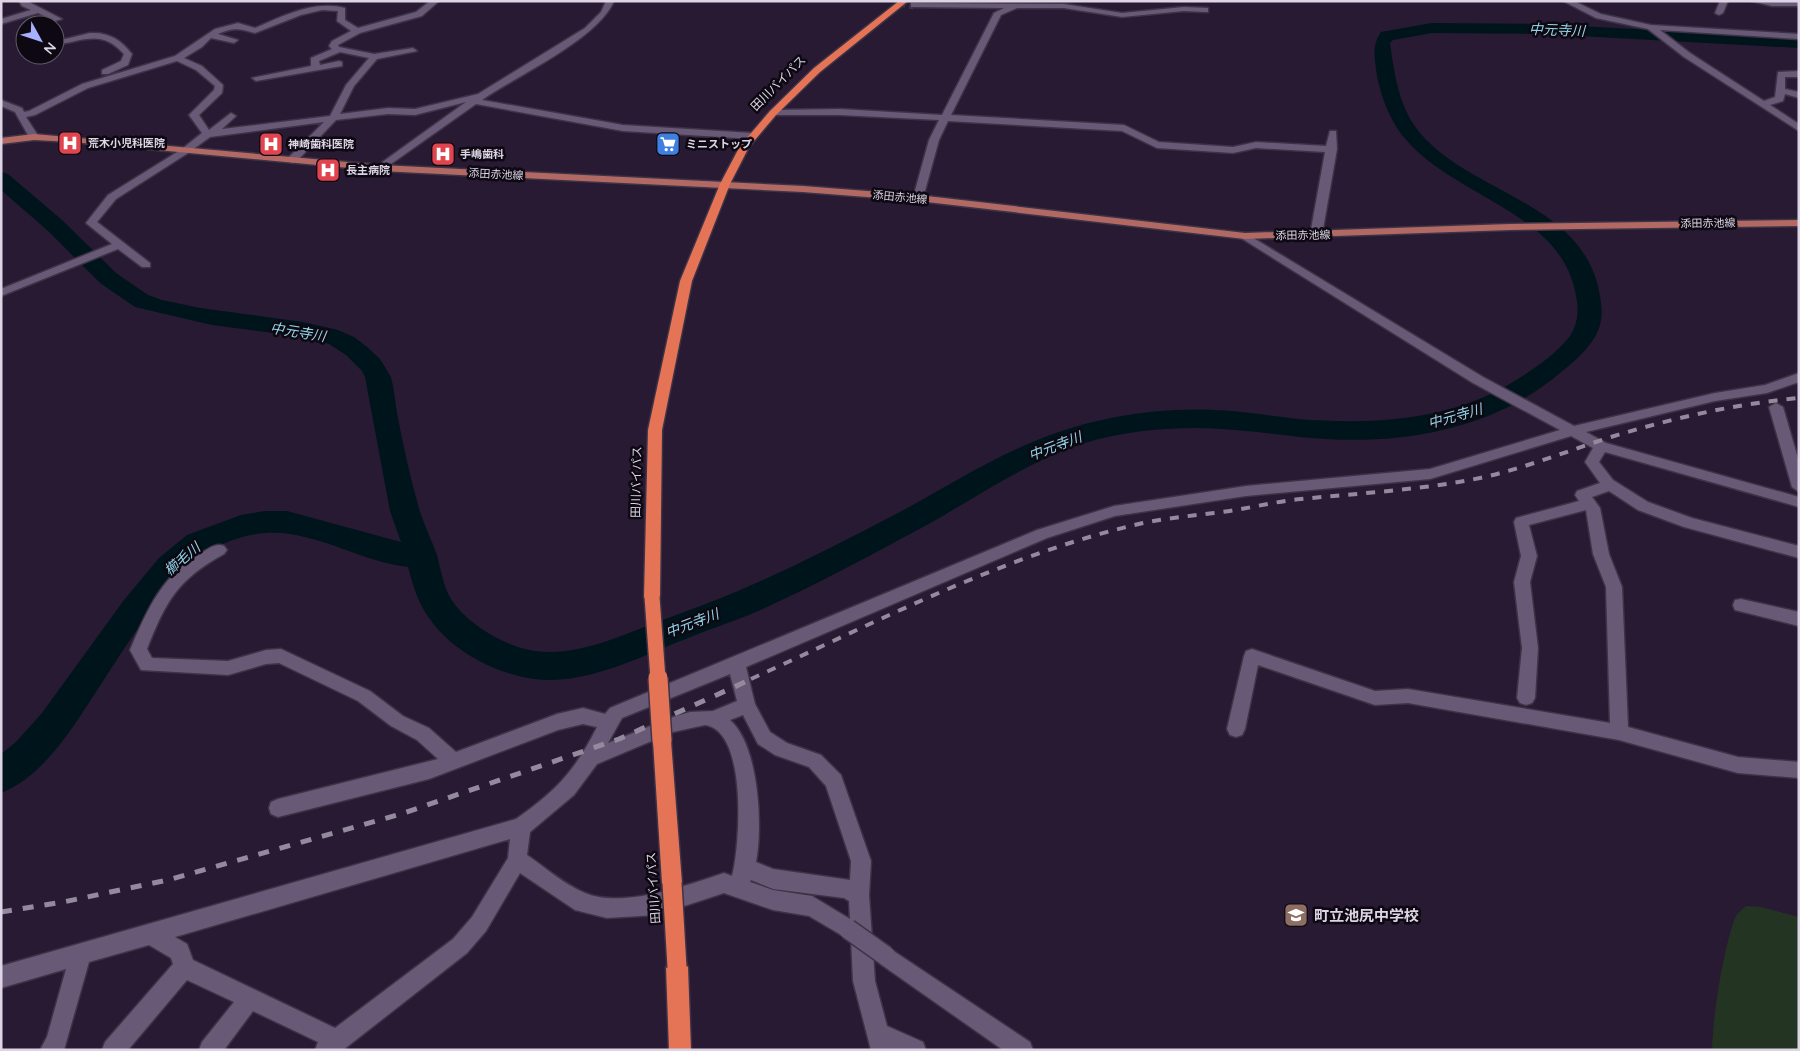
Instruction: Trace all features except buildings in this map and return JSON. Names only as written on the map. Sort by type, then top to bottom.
[{"type":"highway","name":"田川バイパス","points":[[680,1050],[672,883],[652,597],[655,430],[686,281],[725,184],[745,146],[753,136],[773,113],[817,70],[909,3]]},
{"type":"main road","name":"添田赤池線","points":[[5,140],[34,137],[96,141],[185,151],[381,168],[725,184],[918,198],[1245,236],[1588,225],[1799,223]]},
{"type":"street","points":[[23,1],[49,15]]},
{"type":"street","points":[[413,51],[373,58],[364,53],[340,50],[333,46],[335,43],[357,32],[419,14],[435,1]]},
{"type":"street","points":[[381,168],[478,99],[588,30],[605,13],[610,1]]},
{"type":"street","points":[[1567,1],[1599,16],[1653,29],[1799,37]]},
{"type":"street","points":[[1720,13],[1724,1]]},
{"type":"street","points":[[1758,2],[1799,4]]},
{"type":"street","points":[[909,3],[1064,6],[1122,15],[1184,9],[1205,10]]},
{"type":"street","points":[[918,198],[934,140],[998,13],[1015,4]]},
{"type":"street","points":[[20,116],[32,113],[67,93],[178,58],[199,45],[209,35],[238,25],[254,31],[300,12],[330,6],[342,10],[341,20],[357,32]]},
{"type":"street","points":[[1,22],[38,10]]},
{"type":"street","points":[[1653,29],[1688,55],[1799,128]]},
{"type":"street","points":[[65,43],[107,35],[119,42],[128,54],[125,62],[104,72],[110,78]]},
{"type":"street","points":[[209,35],[234,40]]},
{"type":"street","points":[[316,68],[314,60],[340,50]]},
{"type":"street","points":[[178,58],[199,68],[219,85],[219,91],[194,115],[209,134]]},
{"type":"street","points":[[292,160],[333,118],[350,85],[373,61],[373,58]]},
{"type":"street","points":[[256,78],[339,64]]},
{"type":"street","points":[[1764,104],[1780,99],[1782,91],[1781,74],[1799,74]]},
{"type":"street","points":[[1782,91],[1799,95]]},
{"type":"street","points":[[209,134],[388,111],[415,112],[478,99],[623,128],[753,136]]},
{"type":"street","points":[[1,103],[19,110],[20,116],[34,137]]},
{"type":"street","points":[[773,113],[840,112],[1124,128],[1157,145],[1233,150],[1256,145],[1332,149]]},
{"type":"street","points":[[146,265],[91,223],[112,197],[185,151],[231,116]]},
{"type":"street","points":[[1316,235],[1334,133]]},
{"type":"street","points":[[1245,236],[1478,380],[1601,446],[1799,502]]},
{"type":"street","points":[[1,294],[119,245]]},
{"type":"street","points":[[1,977],[521,827],[568,790],[590,759],[608,722],[616,713],[631,705],[736,663],[1042,534],[1114,512],[1246,491],[1430,474],[1572,431],[1714,397],[1767,389],[1799,377]]},
{"type":"street","points":[[1776,407],[1799,487]]},
{"type":"street","points":[[1601,446],[1592,462],[1608,484],[1643,506],[1688,523],[1799,552]]},
{"type":"street","points":[[1608,484],[1603,488],[1582,495],[1593,508],[1601,554],[1614,587],[1620,732]]},
{"type":"street","points":[[1526,698],[1530,648],[1522,582],[1529,556],[1522,522],[1589,504]]},
{"type":"street","points":[[219,550],[198,561],[176,578],[153,615],[138,650],[147,664],[228,668],[266,657],[281,656],[364,696],[397,720],[423,734],[454,762]]},
{"type":"street","points":[[1741,605],[1799,619]]},
{"type":"street","points":[[1236,729],[1252,656],[1375,698],[1408,696],[1620,732],[1738,765],[1799,770]]},
{"type":"street","points":[[736,663],[747,705],[764,738],[780,750],[815,761],[834,781],[861,861],[860,895],[864,980],[880,1041],[915,1050]]},
{"type":"street","points":[[590,759],[688,718],[715,718],[747,705]]},
{"type":"street","points":[[278,808],[429,771],[557,722],[583,716],[608,722]]},
{"type":"street","points":[[715,718],[729,729],[740,757],[749,802],[748,851],[739,888]]},
{"type":"street","points":[[184,967],[250,998],[332,1045],[460,946],[479,924],[517,860],[521,827]]},
{"type":"street","points":[[517,860],[582,903],[607,908],[657,905],[724,883],[773,900],[812,906],[1022,1050]]},
{"type":"street","points":[[744,867],[773,879],[846,888],[860,895]]},
{"type":"street","points":[[150,934],[180,951],[184,967]]},
{"type":"street","points":[[51,1050],[56,1043],[81,954]]},
{"type":"street","points":[[113,1050],[184,967]]},
{"type":"street","points":[[210,1050],[250,998]]},
{"type":"green space","points":[[1746,906],[1761,907],[1799,917],[1799,1050],[1712,1050],[1717,1001],[1726,947],[1735,918]]},
{"type":"waterway","name":"中元寺川","points":[[421,555],[430,589],[436,602],[447,618],[464,634],[494,652],[516,661],[535,665],[555,666],[595,659],[748,601],[852,550],[1022,458],[1067,439],[1091,432],[1129,425],[1195,419],[1331,430],[1395,429],[1458,417],[1488,406],[1517,392],[1543,374],[1576,344],[1586,330],[1589,322],[1589,299],[1582,271],[1567,247],[1545,227],[1437,159],[1407,130],[1395,107],[1387,82],[1382,43],[1387,36],[1432,28],[1542,29],[1799,43]]},
{"type":"waterway","name":"中元寺川","points":[[1,178],[55,225],[108,278],[129,294],[144,302],[161,308],[212,318],[321,333],[345,342],[358,352],[371,365],[378,377],[387,431],[405,511],[421,555]]},
{"type":"waterway","name":"櫛毛川","points":[[1,776],[29,754],[55,724],[135,609],[170,566],[198,543],[241,526],[265,522],[287,522],[406,555],[421,555]]},
{"type":"tunnel","points":[[897,1],[914,5]]},
{"type":"railway","points":[[751,679],[944,591],[1042,552],[1092,536],[1152,521],[1225,512],[1290,500],[1413,488],[1480,478],[1658,424],[1728,408],[1799,398]]},
{"type":"railway","points":[[1,912],[63,902],[168,880],[401,814],[619,739],[754,678]]},
{"type":"place","name":"荒木小児科医院","points":[[70,143]]},
{"type":"place","name":"神崎歯科医院","points":[[271,144]]},
{"type":"place","name":"ミニストップ","points":[[668,144]]},
{"type":"place","name":"手嶋歯科","points":[[443,154]]},
{"type":"place","name":"長主病院","points":[[328,170]]},
{"type":"place","name":"町立池尻中学校","points":[[1296,915]]}]
